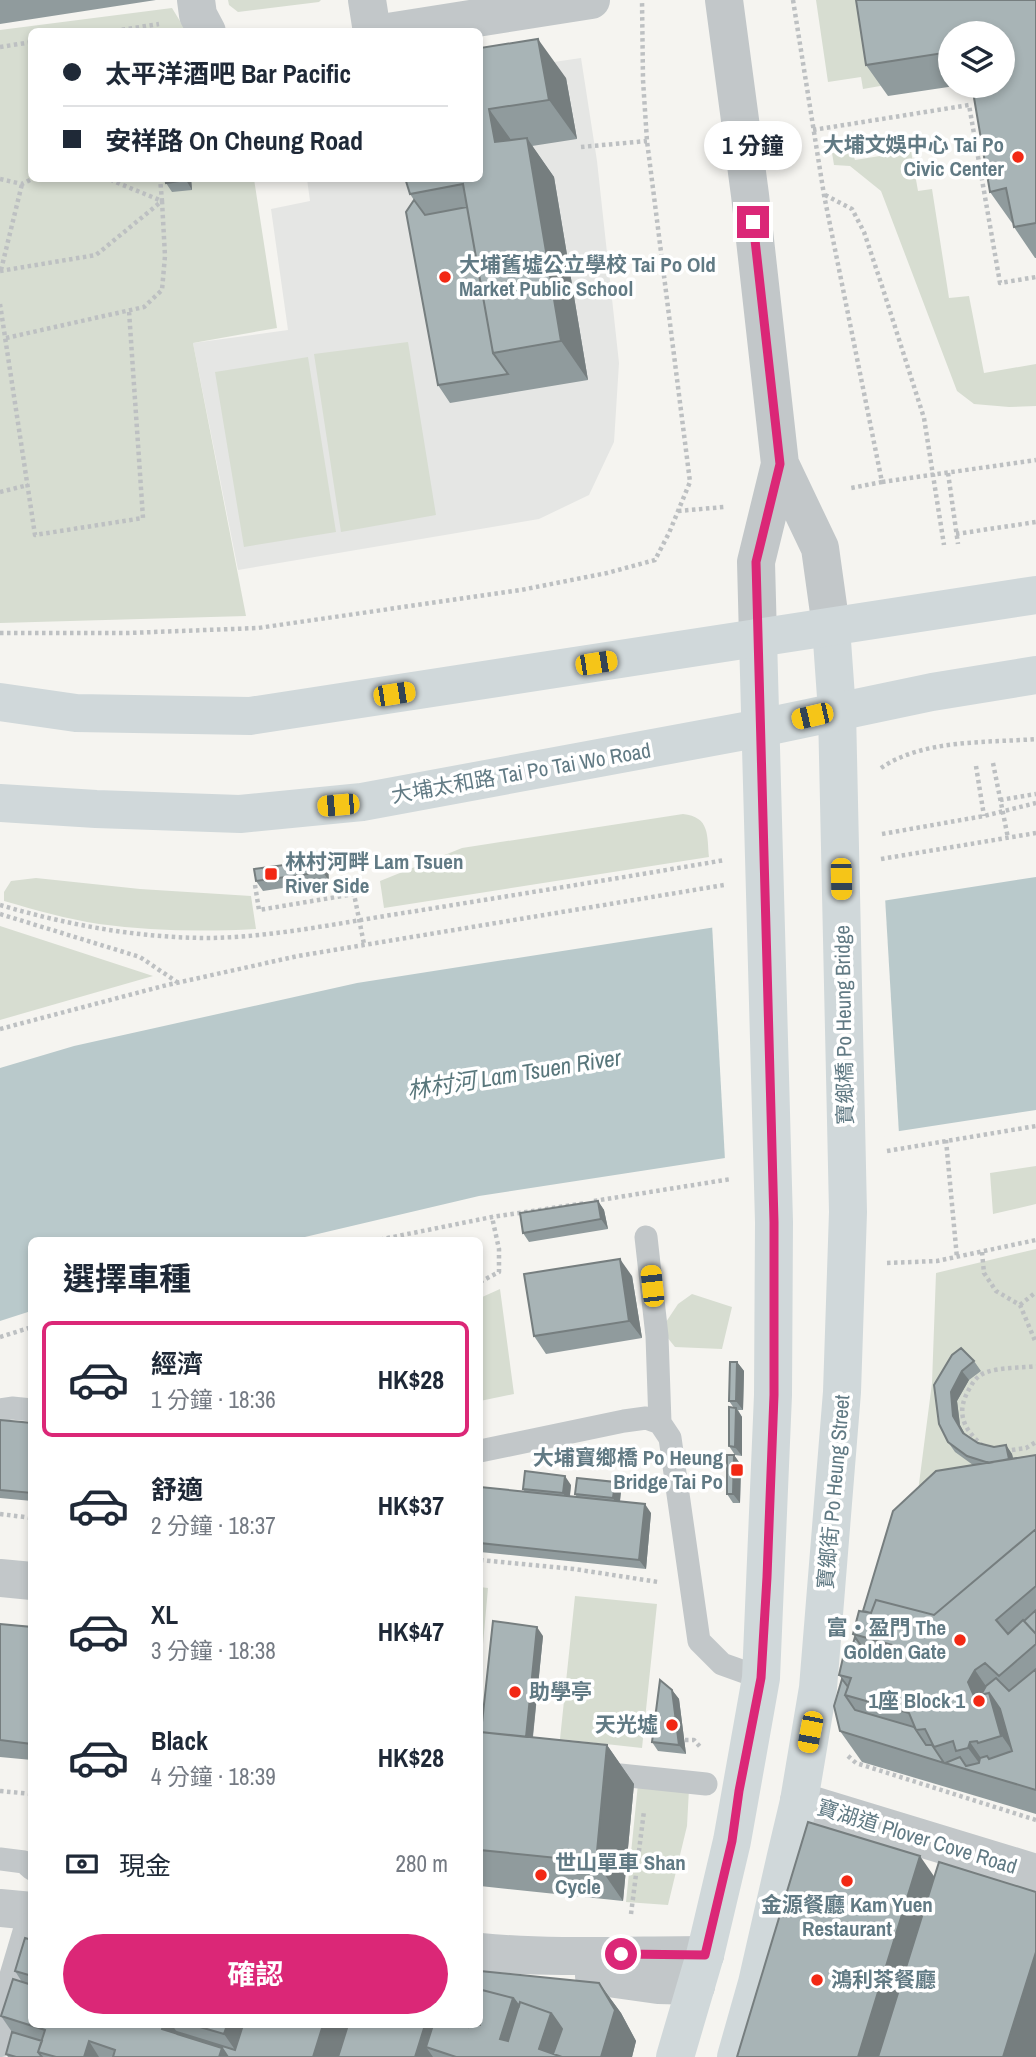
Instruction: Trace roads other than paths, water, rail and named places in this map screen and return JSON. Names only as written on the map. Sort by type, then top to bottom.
[{"type":"main road","points":[[0,702],[76,713],[250,716],[1036,595]]},
{"type":"main road","name":"寶鄉橋 Po Heung Bridge","points":[[831,627],[837,710],[848,1212]]},
{"type":"main road","points":[[675,2057],[701,1971],[732,1841],[761,1678],[774,1395],[774,1222],[765,807],[758,638]]},
{"type":"main road","name":"大埔太和路 Tai Po Tai Wo Road","points":[[0,803],[240,814],[362,802],[761,728],[932,692],[1036,676]]},
{"type":"main road","name":"寶鄉街 Po Heung Street","points":[[736,2057],[765,1950],[799,1801],[821,1664],[842,1392],[848,1212]]},
{"type":"street","points":[[196,0],[198,15],[205,28]]},
{"type":"street","points":[[367,0],[371,28]]},
{"type":"street","points":[[413,28],[590,0]]},
{"type":"street","points":[[724,0],[750,195],[780,464],[820,548],[831,627]]},
{"type":"street","points":[[758,638],[756,562],[780,464]]},
{"type":"street","points":[[0,1578],[28,1581]]},
{"type":"street","name":"寶湖道 Plover Cove Road","points":[[799,1801],[1036,1873]]},
{"type":"street","points":[[0,1908],[28,1912]]},
{"type":"street","points":[[0,2038],[28,1944]]},
{"type":"street","points":[[509,1961],[658,1984],[701,1971]]},
{"type":"lane","points":[[646,1237],[657,1336],[660,1423],[670,1438],[699,1641],[722,1664],[761,1678]]},
{"type":"lane","points":[[0,1410],[28,1410]]},
{"type":"lane","points":[[483,1450],[624,1421],[646,1419],[660,1423]]},
{"type":"lane","points":[[584,1771],[706,1784]]},
{"type":"lane","points":[[0,1859],[24,1862],[28,1866]]},
{"type":"water","name":"林村河 Lam Tsuen River","points":[[1036,877],[1036,1110],[479,1196],[305,1237],[28,1237],[28,1312],[0,1321],[0,1068],[74,1046],[357,983]]},
{"type":"place","name":"大埔文娛中心 Tai Po Civic Center","points":[[1018,157]]},
{"type":"place","name":"大埔舊墟公立學校 Tai Po Old Market Public School","points":[[445,277]]},
{"type":"place","name":"林村河畔 Lam Tsuen River Side","points":[[271,874]]},
{"type":"place","name":"大埔寶鄉橋 Po Heung Bridge Tai Po","points":[[737,1470]]},
{"type":"place","name":"富‧盈門 The Golden Gate","points":[[960,1640]]},
{"type":"place","name":"助學亭","points":[[515,1692]]},
{"type":"place","name":"1座 Block 1","points":[[979,1701]]},
{"type":"place","name":"天光墟","points":[[672,1725]]},
{"type":"place","name":"世山單車 Shan Cycle","points":[[541,1875]]},
{"type":"place","name":"金源餐廳 Kam Yuen Restaurant","points":[[847,1881]]},
{"type":"place","name":"鴻利茶餐廳","points":[[817,1980]]}]
